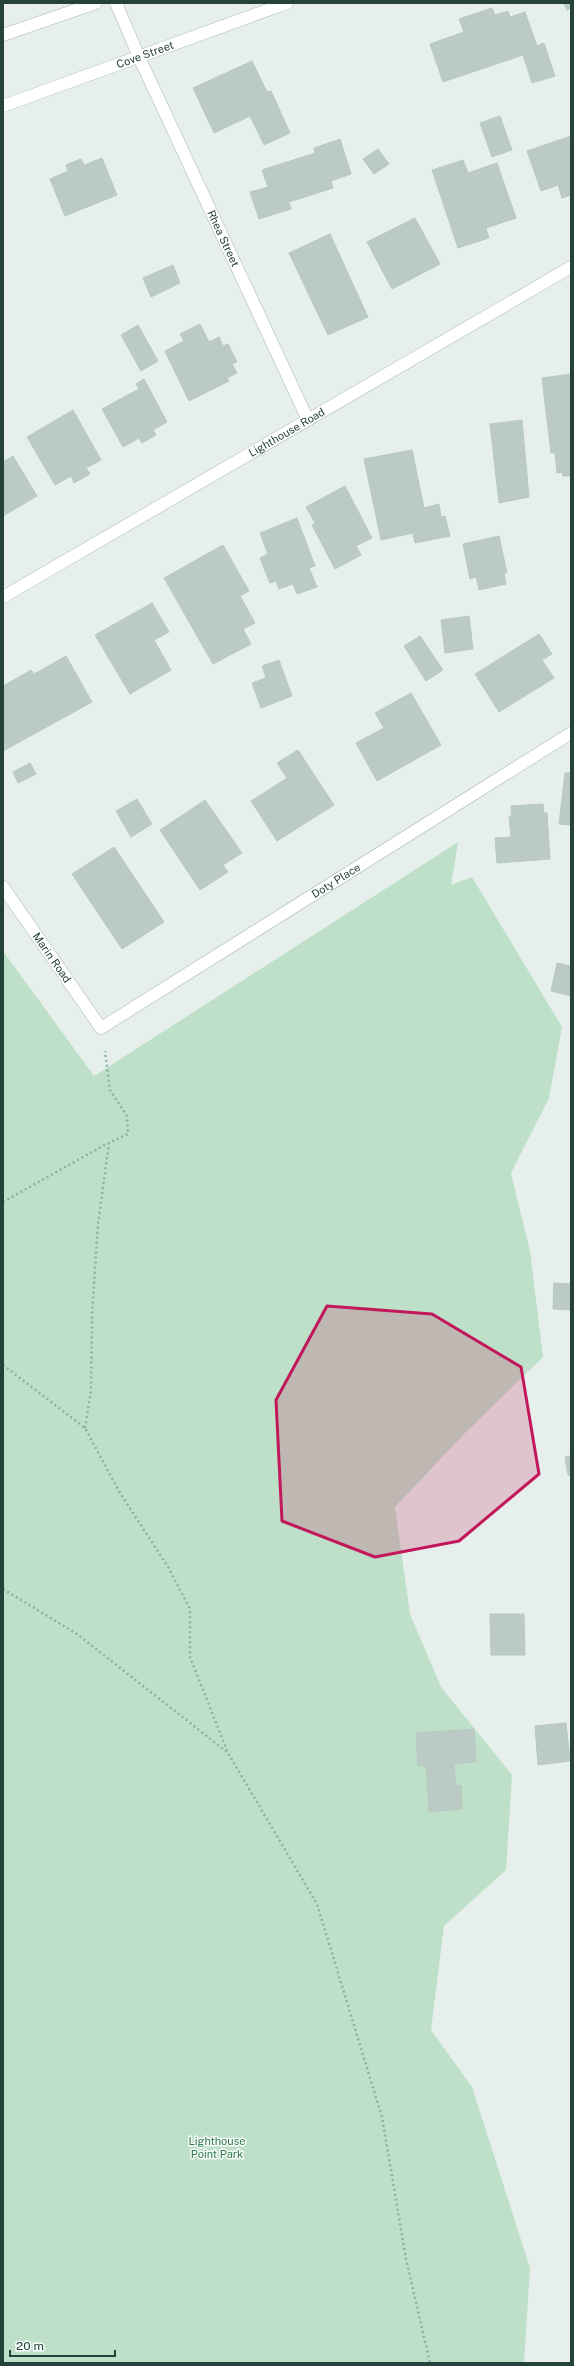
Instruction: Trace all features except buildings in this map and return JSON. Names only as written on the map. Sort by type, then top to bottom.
[{"type":"street","name":"Rhea Street","points":[[116,3],[139,57],[308,420]]},
{"type":"street","name":"Cove Street","points":[[3,106],[287,3]]},
{"type":"street","points":[[3,35],[92,4]]},
{"type":"street","name":"Lighthouse Road","points":[[3,597],[571,267]]},
{"type":"street","name":"Doty Place","points":[[101,1028],[571,733]]},
{"type":"street","name":"Marin Road","points":[[3,887],[101,1028]]},
{"type":"path","points":[[3,1202],[128,1134],[127,1116],[110,1090],[101,1028]]},
{"type":"path","points":[[85,1428],[91,1391],[92,1315],[98,1224],[109,1143]]},
{"type":"path","points":[[3,1365],[85,1428],[120,1493],[168,1567],[190,1608],[190,1657],[228,1753],[317,1904],[382,2117],[406,2259],[430,2363]]},
{"type":"path","points":[[3,1589],[77,1634],[228,1753]]},
{"type":"highlighted area","points":[[327,1306],[432,1314],[521,1367],[539,1474],[459,1541],[375,1557],[282,1521],[276,1400]]},
{"type":"green space","name":"Lighthouse Point Park","points":[[458,842],[451,885],[472,877],[562,1027],[549,1098],[511,1173],[530,1251],[543,1357],[465,1433],[395,1507],[410,1614],[441,1687],[512,1775],[506,1870],[444,1926],[431,2030],[472,2087],[530,2268],[524,2363],[3,2363],[3,951],[94,1076]]}]
